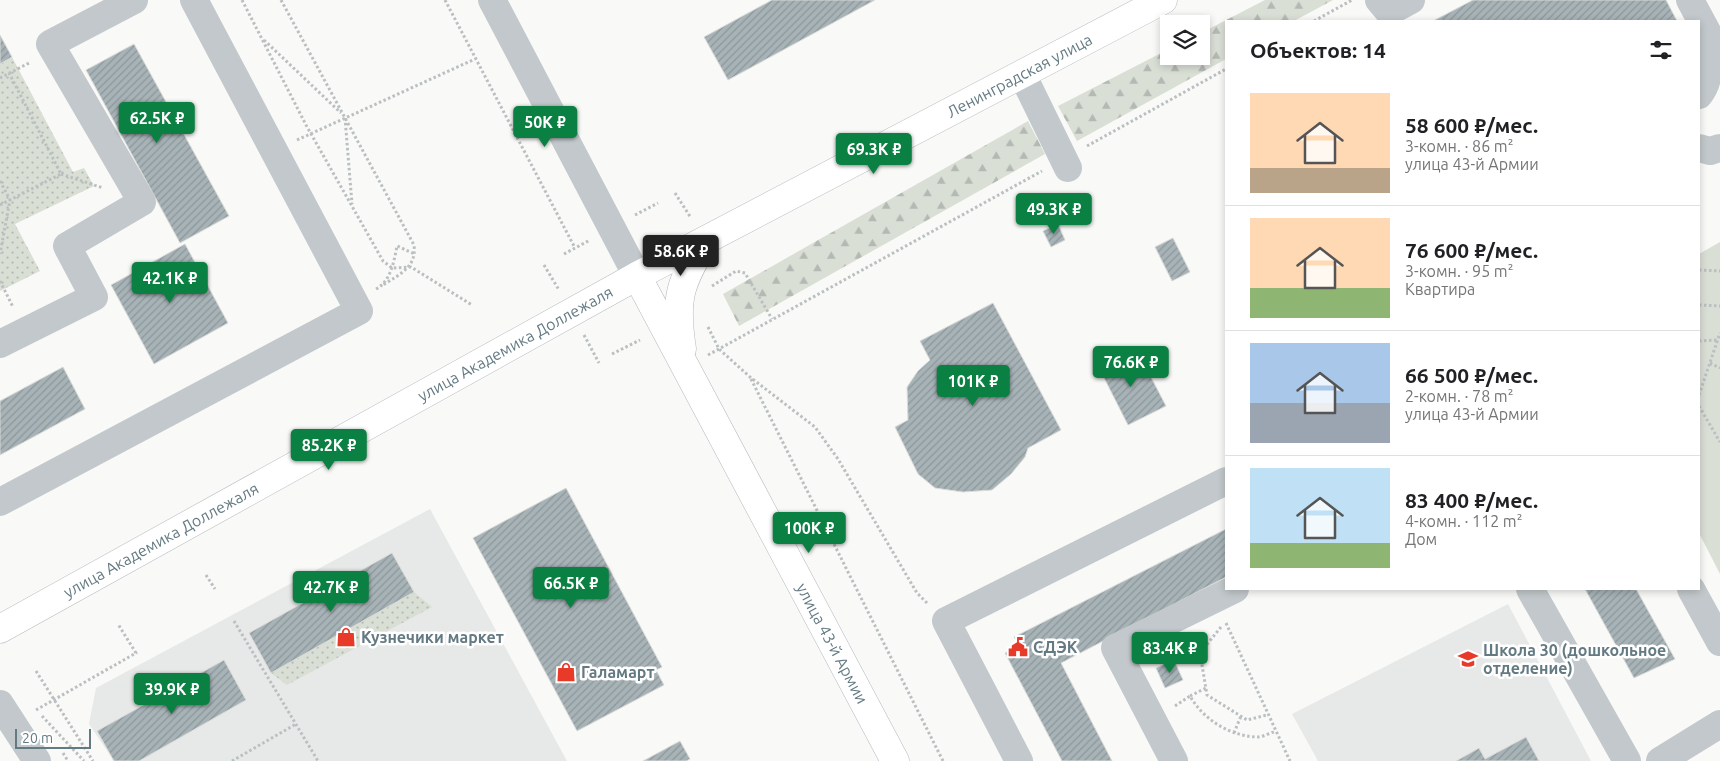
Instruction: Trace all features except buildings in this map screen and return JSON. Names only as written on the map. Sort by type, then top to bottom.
[{"type":"main road","name":"Ленинградская улица","points":[[637,276],[1162,0]]},
{"type":"main road","name":"улица 43-й Армии","points":[[706,240],[686,274],[679,296],[678,320],[696,361],[895,761]]},
{"type":"main road","name":"улица 43-й Армии","points":[[637,276],[696,361]]},
{"type":"main road","name":"улица Академика Доллежаля","points":[[0,629],[637,276]]},
{"type":"street","points":[[0,344],[94,297],[67,246],[142,202],[50,44],[134,0]]},
{"type":"street","points":[[0,502],[360,311],[194,0]]},
{"type":"street","name":"улица 43-й Армии","points":[[492,0],[637,276]]},
{"type":"street","points":[[1379,0],[1390,12],[1412,0]]},
{"type":"street","points":[[1673,0],[1684,20]]},
{"type":"street","points":[[1690,0],[1720,56]]},
{"type":"street","points":[[1700,49],[1709,71],[1700,93]]},
{"type":"street","points":[[1022,74],[1066,164]]},
{"type":"street","points":[[1700,148],[1710,151],[1720,148]]},
{"type":"street","points":[[1019,761],[946,621],[1225,482]]},
{"type":"street","points":[[1174,761],[1115,648],[1233,590]]},
{"type":"street","points":[[1531,590],[1627,761]]},
{"type":"street","points":[[1692,590],[1720,642]]},
{"type":"street","points":[[0,704],[48,754]]},
{"type":"street","points":[[1660,761],[1720,724]]},
{"type":"path","points":[[242,0],[310,133],[383,261],[392,268],[411,267],[472,305]]},
{"type":"path","points":[[281,0],[414,245],[415,254],[411,267],[383,285],[354,300]]},
{"type":"path","points":[[445,0],[575,248],[564,254]]},
{"type":"path","points":[[1319,20],[1352,0]]},
{"type":"path","points":[[261,38],[345,116],[352,207]]},
{"type":"path","points":[[274,151],[345,116],[475,59]]},
{"type":"path","points":[[696,361],[1066,164],[1225,70]]},
{"type":"path","points":[[0,78],[9,73],[60,174],[0,205]]},
{"type":"path","points":[[0,181],[10,200],[0,254]]},
{"type":"path","points":[[383,285],[392,268],[397,246],[415,254]]},
{"type":"path","points":[[708,294],[710,287],[740,270],[745,273],[772,319]]},
{"type":"path","points":[[1700,270],[1720,272]]},
{"type":"path","points":[[1700,305],[1720,306]]},
{"type":"path","points":[[707,326],[719,349],[815,427],[838,459],[917,593],[946,621]]},
{"type":"path","points":[[1700,392],[1720,333]]},
{"type":"path","points":[[1700,341],[1718,340]]},
{"type":"path","points":[[1710,363],[1720,368]]},
{"type":"path","points":[[750,376],[943,761]]},
{"type":"path","points":[[1700,408],[1720,442]]},
{"type":"path","points":[[206,575],[215,589]]},
{"type":"path","points":[[1231,615],[1200,654],[1207,695],[1247,720],[1268,714]]},
{"type":"path","points":[[234,620],[318,761]]},
{"type":"path","points":[[1226,622],[1290,761]]},
{"type":"path","points":[[36,709],[136,653],[118,624]]},
{"type":"path","points":[[36,670],[93,761]]},
{"type":"path","points":[[1166,711],[1206,688]]},
{"type":"path","points":[[1190,696],[1197,709],[1214,722],[1234,732],[1258,737],[1276,731]]},
{"type":"path","points":[[36,709],[50,732]]},
{"type":"path","points":[[36,709],[84,761]]},
{"type":"path","points":[[1234,732],[1240,716]]},
{"type":"path","points":[[232,761],[296,724]]},
{"type":"path","points":[[48,754],[68,761]]},
{"type":"shaded area","name":"Кузнечики маркет","points":[[430,509],[567,761],[114,761],[89,724],[96,688]]},
{"type":"shaded area","name":"Школа 30 (дошкольное отделение)","points":[[1508,604],[1591,761],[1318,761],[1292,714]]},
{"type":"green space","points":[[1265,0],[1333,0],[1296,20],[1226,20]]},
{"type":"green space","points":[[1225,21],[1225,60],[1077,141],[1058,106],[1160,54],[1160,65],[1210,65],[1210,28]]},
{"type":"green space","points":[[12,57],[73,172],[84,168],[94,186],[15,224],[40,271],[0,291],[0,64]]},
{"type":"green space","points":[[1028,121],[1045,154],[739,326],[723,294]]},
{"type":"green space","points":[[1720,242],[1720,574],[1700,535],[1700,253]]},
{"type":"green space","points":[[414,592],[432,607],[287,685],[271,673]]},
{"type":"place","name":"Кузнечики маркет","points":[[346,637]]},
{"type":"place","name":"СДЭК","points":[[1018,647]]},
{"type":"place","name":"Школа 30 (дошкольное отделение)","points":[[1468,659]]},
{"type":"place","name":"Галамарт","points":[[566,672]]}]
